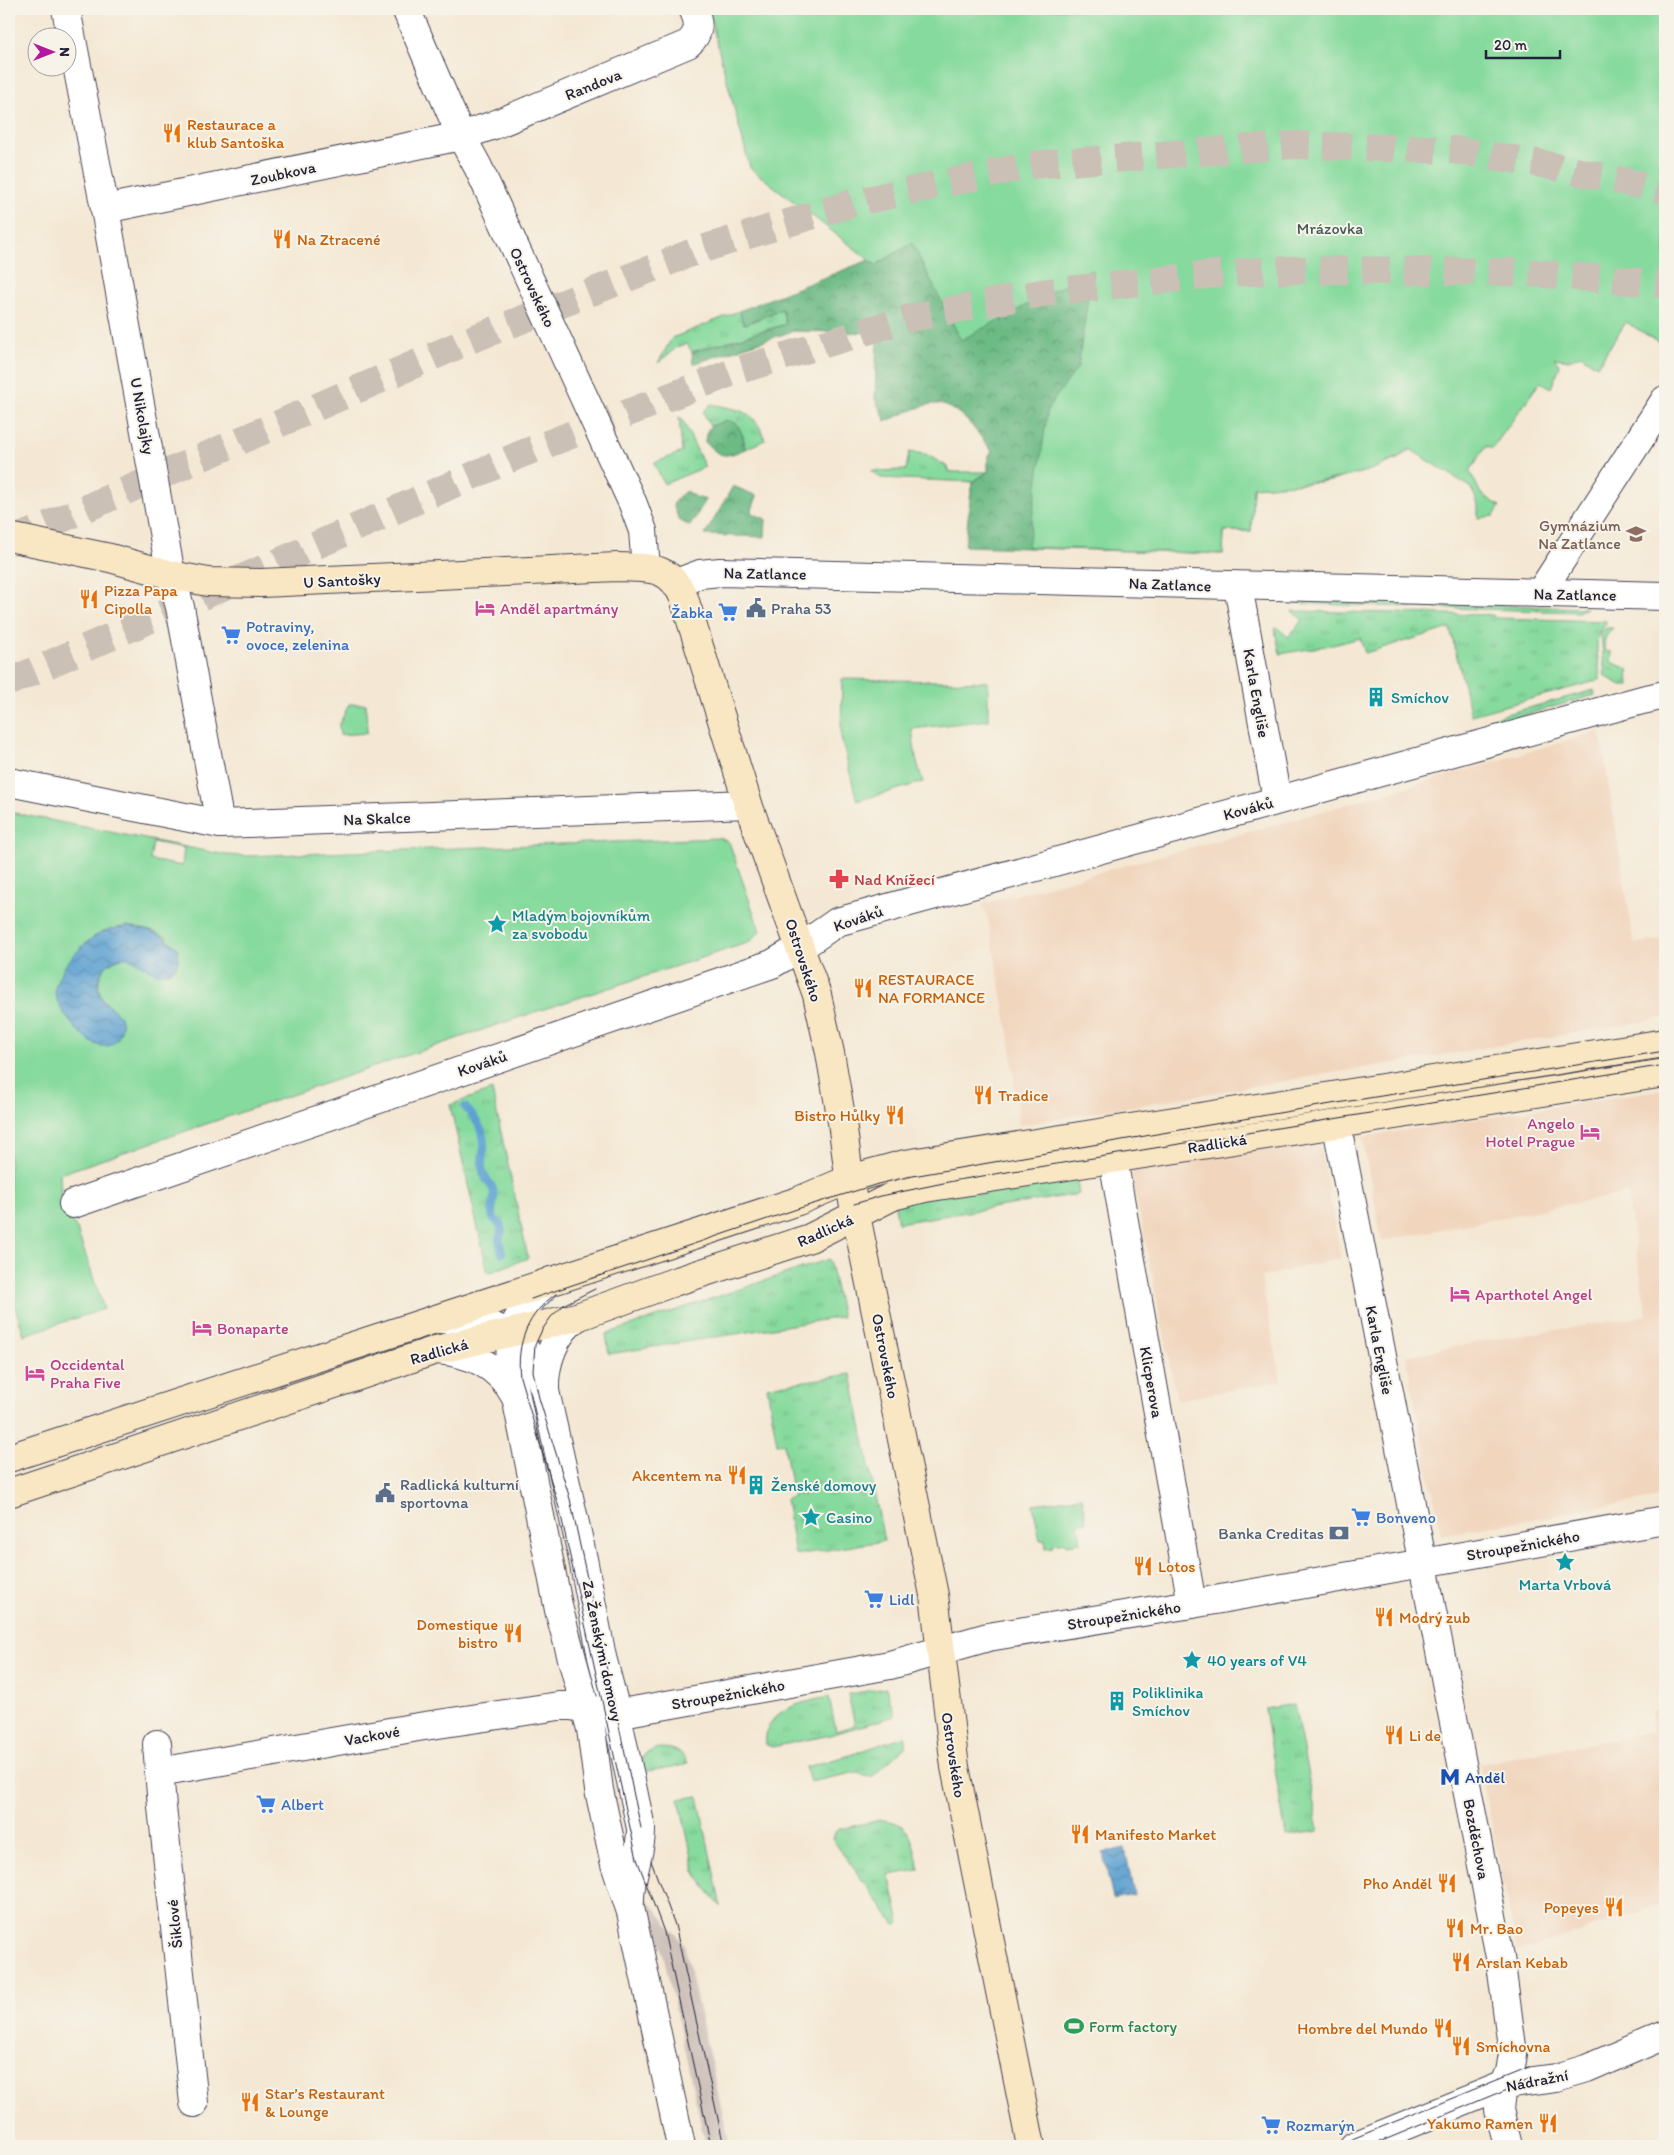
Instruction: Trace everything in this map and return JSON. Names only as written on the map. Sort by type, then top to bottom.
[{"type":"main road","name":"U Santošky","points":[[9,537],[110,558],[171,575],[208,582],[261,583],[617,567],[646,568],[664,572],[676,583]]},
{"type":"main road","name":"Ostrovského","points":[[676,583],[684,598],[748,804],[817,995],[830,1053],[856,1216],[934,1595],[942,1650],[947,1715],[955,1767],[1031,2146]]},
{"type":"main road","name":"Radlická","points":[[9,1458],[798,1201],[850,1179],[904,1164],[1665,1043]]},
{"type":"main road","name":"Radlická","points":[[9,1493],[436,1350],[578,1317],[674,1282],[810,1238],[892,1196],[925,1188],[1665,1073]]},
{"type":"street","name":"U Nikolajky","points":[[66,9],[105,209],[171,575],[180,607],[220,824]]},
{"type":"street","name":"Ostrovského","points":[[406,9],[461,136],[478,167],[636,510],[643,530],[646,568]]},
{"type":"street","name":"Randova","points":[[461,136],[494,125],[684,46],[694,39],[698,26],[693,9]]},
{"type":"street","name":"Zoubkova","points":[[105,209],[461,136]]},
{"type":"street","points":[[1540,593],[1665,400]]},
{"type":"street","name":"Na Zatlance","points":[[676,583],[700,574],[720,572],[1665,596]]},
{"type":"street","name":"Karla Engliše","points":[[1238,586],[1277,800]]},
{"type":"street","name":"Kováků","points":[[73,1204],[772,964],[837,922],[1665,695]]},
{"type":"street","name":"Na Skalce","points":[[9,782],[220,824],[748,804]]},
{"type":"street","name":"Karla Engliše","points":[[1338,1137],[1422,1563]]},
{"type":"street","name":"Klicperova","points":[[1113,1159],[1192,1604]]},
{"type":"street","points":[[510,1334],[524,1307],[552,1281]]},
{"type":"street","points":[[545,1391],[545,1373],[553,1348],[564,1328],[578,1317]]},
{"type":"street","points":[[432,1319],[469,1320],[490,1325],[510,1334],[530,1354],[545,1391]]},
{"type":"street","name":"Za Ženskými domovy","points":[[510,1334],[510,1361],[516,1396],[559,1610],[593,1741],[599,1790],[615,1864],[631,1912],[682,2146]]},
{"type":"street","points":[[436,1350],[466,1356],[490,1367],[506,1380],[516,1396]]},
{"type":"street","name":"Za Ženskými domovy","points":[[545,1391],[585,1568],[602,1657],[642,1828],[642,1838],[631,1879],[631,1912]]},
{"type":"street","name":"Stroupežnického","points":[[585,1708],[616,1712],[633,1711],[890,1665],[988,1637],[1192,1604],[1665,1520]]},
{"type":"street","name":"Bozděchova","points":[[1422,1563],[1500,1957],[1513,2054],[1510,2072],[1501,2093],[1499,2110],[1508,2146]]},
{"type":"street","name":"Vackové","points":[[159,1772],[418,1727],[559,1706],[585,1708]]},
{"type":"street","name":"Šiklové","points":[[157,1744],[194,2103]]},
{"type":"street","name":"Nádražní","points":[[1354,2146],[1505,2085],[1556,2078],[1586,2069],[1665,2035]]},
{"type":"shaded area","points":[[1600,731],[1634,944],[1665,939],[1665,1018],[1019,1125],[1010,1040],[988,919],[982,904],[1293,820]]},
{"type":"shaded area","points":[[1665,1089],[1665,1496],[1441,1535],[1406,1356],[1484,1341],[1647,1316],[1627,1193],[1382,1241],[1362,1137]]},
{"type":"shaded area","points":[[1318,1135],[1341,1258],[1261,1277],[1281,1381],[1177,1400],[1131,1171]]},
{"type":"shaded area","points":[[1665,1709],[1665,1904],[1518,1952],[1479,1763],[1653,1732],[1650,1711]]},
{"type":"shaded area","points":[[641,1891],[684,1944],[730,2146],[706,2146],[660,1940]]},
{"type":"green space","name":"Mrázovka","points":[[708,9],[1665,9],[1665,346],[1626,322],[1597,366],[1581,355],[1569,360],[1554,358],[1560,366],[1551,388],[1540,382],[1492,449],[1486,446],[1470,471],[1481,494],[1500,506],[1494,516],[1478,518],[1478,505],[1472,488],[1410,449],[1393,460],[1374,468],[1335,479],[1253,487],[1251,531],[1224,531],[1223,554],[1028,547],[1048,408],[1078,367],[1092,270],[961,340],[912,243],[876,265],[750,168]]},
{"type":"green space","name":"Mrázovka","points":[[1665,9],[1626,322],[1597,366],[1557,339],[1396,460],[1331,481],[1253,487],[1251,531],[1224,531],[1223,554],[965,546],[972,482],[988,472],[988,457],[992,451],[964,418],[947,406],[937,404],[926,405],[886,421],[875,399],[877,333],[793,331],[693,364],[692,352],[786,324],[782,309],[746,324],[743,323],[739,311],[869,260],[876,265],[912,243],[1092,270]]},
{"type":"green space","points":[[782,309],[786,324],[692,352],[687,344],[677,347],[658,363],[672,338],[739,311],[743,323],[746,324]]},
{"type":"green space","points":[[711,404],[738,410],[751,417],[761,430],[765,440],[745,449],[743,436],[714,425],[710,426],[703,412]]},
{"type":"green space","points":[[679,417],[682,419],[705,467],[664,484],[654,463],[682,452]]},
{"type":"green space","points":[[727,420],[737,424],[743,436],[745,449],[723,455],[719,454],[705,442],[708,429]]},
{"type":"green space","points":[[909,452],[926,454],[948,467],[950,472],[988,472],[972,482],[881,478],[871,471],[906,470]]},
{"type":"green space","points":[[733,486],[757,496],[751,513],[766,519],[765,537],[705,535]]},
{"type":"green space","points":[[686,491],[695,497],[706,500],[690,526],[679,520],[673,505],[677,498]]},
{"type":"green space","points":[[1284,598],[1586,608],[1578,612],[1284,603]]},
{"type":"green space","points":[[1292,611],[1493,615],[1495,618],[1606,621],[1597,643],[1600,680],[1471,715],[1450,628],[1365,653],[1360,638],[1280,654],[1275,630],[1277,627],[1288,637],[1303,620]]},
{"type":"green space","points":[[1606,628],[1613,628],[1605,638],[1605,651],[1612,652],[1611,662],[1628,669],[1629,685],[1621,685],[1605,676],[1601,634]]},
{"type":"green space","points":[[842,679],[988,682],[988,720],[912,729],[916,759],[923,782],[857,801],[841,737]]},
{"type":"green space","points":[[1594,690],[1595,695],[1489,725],[1488,719]]},
{"type":"green space","points":[[349,704],[366,704],[367,733],[340,735],[339,725]]},
{"type":"green space","points":[[9,812],[226,855],[247,856],[719,838],[729,842],[760,931],[750,942],[529,1014],[60,1174],[61,1194],[65,1207],[77,1230],[104,1309],[24,1335],[9,1288]],"holes":[[[153,842],[184,848],[182,866],[150,860]],[[127,926],[151,931],[167,937],[148,969],[130,958],[120,958],[105,968],[99,980],[101,997],[120,1017],[90,1042],[64,1013],[80,948],[103,931]]]},
{"type":"green space","points":[[492,1090],[528,1258],[488,1273],[450,1105]]},
{"type":"green space","points":[[1075,1172],[1079,1194],[898,1223],[894,1201]]},
{"type":"green space","points":[[829,1259],[842,1317],[609,1354],[606,1334]]},
{"type":"green space","points":[[851,1374],[884,1541],[795,1555],[786,1499],[793,1497],[784,1443],[777,1444],[767,1387]]},
{"type":"green space","points":[[1082,1497],[1086,1522],[1078,1524],[1081,1542],[1053,1544],[1053,1547],[1046,1548],[1045,1539],[1040,1540],[1033,1504]]},
{"type":"green space","points":[[886,1688],[895,1716],[830,1735],[772,1747],[766,1745],[766,1733],[770,1723],[786,1709],[829,1697],[836,1731],[855,1725],[848,1694]]},
{"type":"green space","points":[[1294,1704],[1319,1831],[1286,1836],[1265,1709]]},
{"type":"green space","points":[[905,1736],[905,1747],[872,1777],[864,1776],[857,1772],[810,1782],[806,1767],[847,1756]]},
{"type":"green space","points":[[658,1748],[676,1751],[683,1755],[688,1763],[685,1763],[686,1765],[641,1772],[637,1767],[645,1754]]},
{"type":"green space","points":[[698,1796],[721,1907],[696,1875],[679,1799]]},
{"type":"green space","points":[[880,1820],[899,1824],[910,1835],[919,1870],[889,1875],[900,1923],[895,1925],[833,1840],[835,1832],[839,1829]]},
{"type":"water","points":[[127,926],[155,933],[172,943],[178,949],[178,961],[176,967],[170,971],[157,973],[128,958],[122,958],[111,963],[102,971],[98,982],[100,995],[118,1014],[122,1025],[118,1038],[112,1044],[100,1046],[83,1036],[68,1019],[57,1000],[55,993],[56,985],[65,966],[80,948],[107,930]]},
{"type":"water","points":[[1125,1848],[1134,1895],[1113,1899],[1103,1853]]},
{"type":"waterway","points":[[465,1107],[481,1129],[484,1139],[482,1168],[494,1192],[492,1214],[493,1218],[500,1224],[502,1231],[499,1239],[502,1253]]},
{"type":"tunnel","points":[[9,542],[470,340],[696,251],[853,203],[1030,165],[1293,145],[1455,150],[1537,163],[1665,190]]},
{"type":"tunnel","points":[[9,682],[519,455],[736,371],[910,318],[1041,293],[1224,273],[1293,270],[1521,272],[1665,284]]},
{"type":"tram line","points":[[531,1299],[800,1208],[907,1177],[1331,1104],[1665,1051]]},
{"type":"tram line","points":[[854,1204],[881,1196],[958,1180],[1665,1065]]},
{"type":"tram line","points":[[595,1289],[565,1304],[551,1317],[535,1345],[533,1371],[539,1398],[570,1499],[641,1828]]},
{"type":"tram line","points":[[556,1294],[538,1310],[526,1330],[520,1352],[520,1377],[560,1511],[637,1859],[664,1932],[711,2146]]},
{"type":"tram line","points":[[651,1861],[675,1925],[724,2146]]},
{"type":"tram line","points":[[1335,2146],[1529,2067]]},
{"type":"tram line","points":[[1370,2146],[1529,2080]]},
{"type":"place","name":"Restaurace a klub Santoška","points":[[172,133]]},
{"type":"place","name":"Na Ztracené","points":[[282,239]]},
{"type":"place","name":"Gymnázium Na Zatlance","points":[[1636,534]]},
{"type":"place","name":"Pizza Papa Cipolla","points":[[89,599]]},
{"type":"place","name":"Anděl apartmány","points":[[485,608]]},
{"type":"place","name":"Praha 53","points":[[756,608]]},
{"type":"place","name":"Žabka","points":[[728,612]]},
{"type":"place","name":"Potraviny, ovoce, zelenina","points":[[231,635]]},
{"type":"place","name":"Smíchov","points":[[1376,697]]},
{"type":"place","name":"Nad Knížecí","points":[[839,879]]},
{"type":"place","name":"Mladým bojovníkům za svobodu","points":[[497,924]]},
{"type":"place","name":"RESTAURACE NA FORMANCE","points":[[863,988]]},
{"type":"place","name":"Tradice","points":[[983,1095]]},
{"type":"place","name":"Bistro Hůlky","points":[[895,1115]]},
{"type":"place","name":"Angelo Hotel Prague","points":[[1590,1132]]},
{"type":"place","name":"Aparthotel Angel","points":[[1460,1294]]},
{"type":"place","name":"Bonaparte","points":[[202,1328]]},
{"type":"place","name":"Occidental Praha Five","points":[[35,1373]]},
{"type":"place","name":"Akcentem na","points":[[737,1475]]},
{"type":"place","name":"Ženské domovy","points":[[756,1485]]},
{"type":"place","name":"Radlická kulturní sportovna","points":[[385,1493]]},
{"type":"place","name":"Casino","points":[[811,1517]]},
{"type":"place","name":"Bonveno","points":[[1361,1517]]},
{"type":"place","name":"Banka Creditas","points":[[1339,1533]]},
{"type":"place","name":"Marta Vrbová","points":[[1565,1562]]},
{"type":"place","name":"Lotos","points":[[1143,1566]]},
{"type":"place","name":"Lidl","points":[[874,1599]]},
{"type":"place","name":"Modrý zub","points":[[1384,1617]]},
{"type":"place","name":"Domestique bistro","points":[[513,1633]]},
{"type":"place","name":"40 years of V4","points":[[1192,1660]]},
{"type":"place","name":"Poliklinika Smíchov","points":[[1117,1701]]},
{"type":"place","name":"Li de","points":[[1394,1735]]},
{"type":"place","name":"Anděl","points":[[1450,1777]]},
{"type":"place","name":"Albert","points":[[266,1804]]},
{"type":"place","name":"Manifesto Market","points":[[1080,1834]]},
{"type":"place","name":"Pho Anděl","points":[[1447,1883]]},
{"type":"place","name":"Popeyes","points":[[1614,1907]]},
{"type":"place","name":"Mr. Bao","points":[[1455,1928]]},
{"type":"place","name":"Arslan Kebab","points":[[1461,1962]]},
{"type":"place","name":"Form factory","points":[[1074,2026]]},
{"type":"place","name":"Hombre del Mundo","points":[[1443,2028]]},
{"type":"place","name":"Smíchovna","points":[[1461,2046]]},
{"type":"place","name":"Star’s Restaurant & Lounge","points":[[250,2102]]},
{"type":"place","name":"Yakumo Ramen","points":[[1548,2123]]},
{"type":"place","name":"Rozmarýn","points":[[1271,2125]]}]
